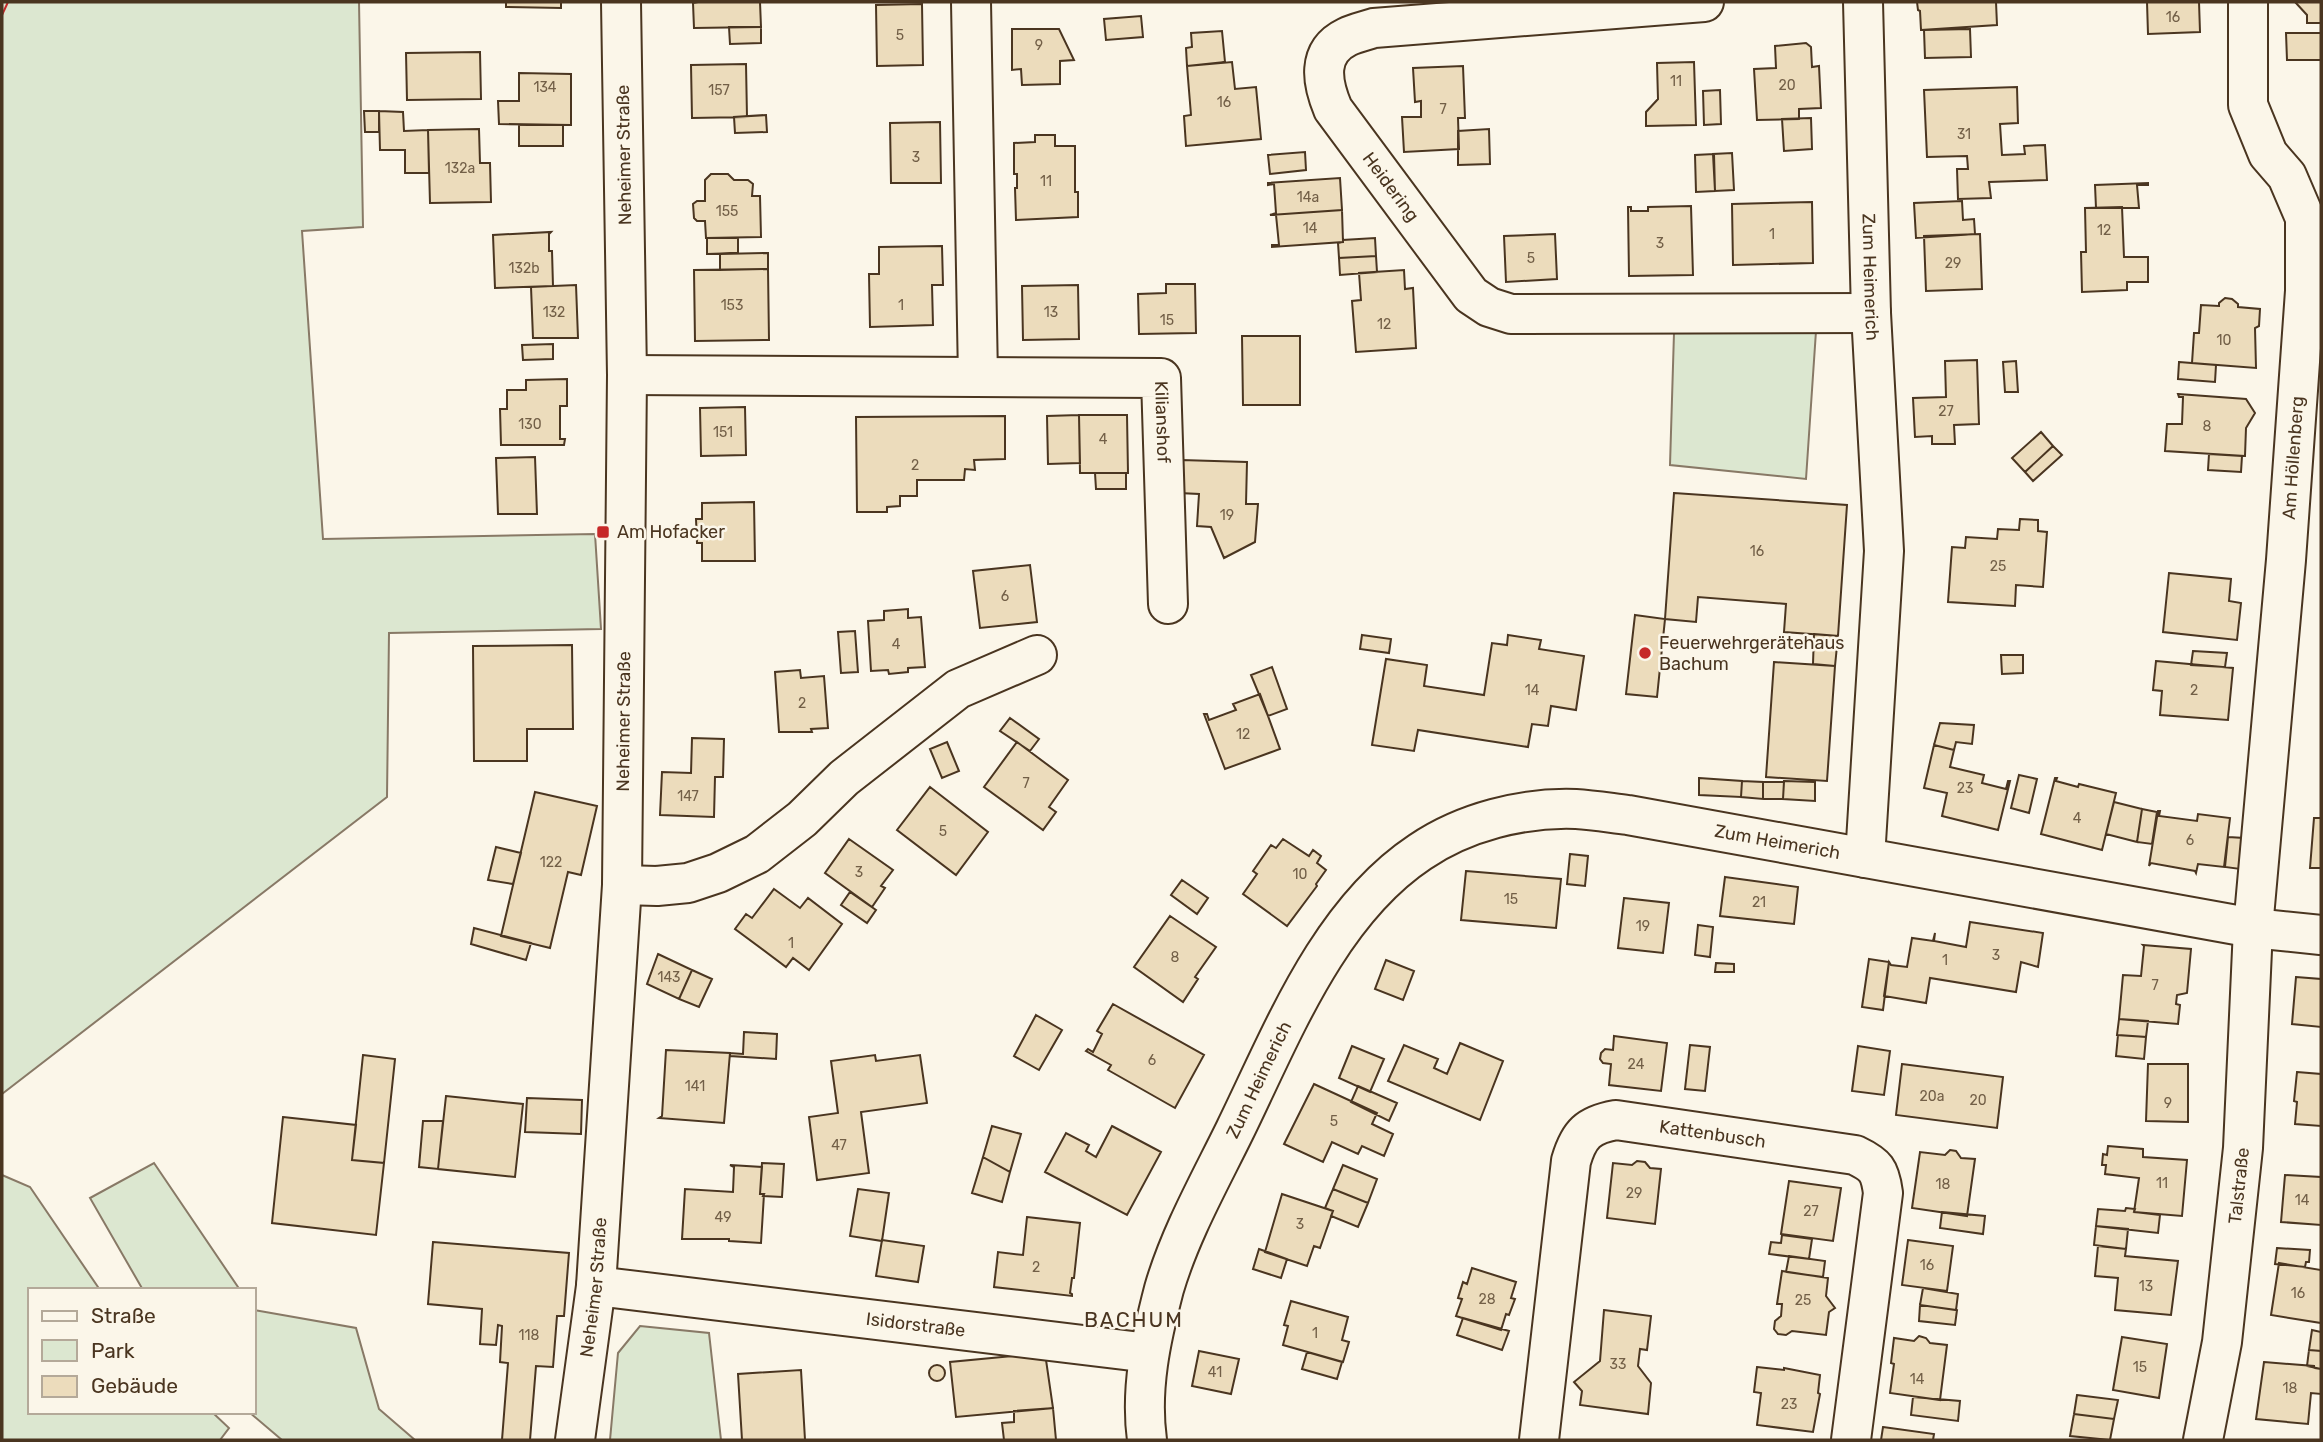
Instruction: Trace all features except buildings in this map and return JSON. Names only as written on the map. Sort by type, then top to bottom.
[{"type":"street","name":"Neheimer Straße","points":[[575,1440],[596,1286],[622,885],[627,375],[621,2]]},
{"type":"street","points":[[971,2],[978,377]]},
{"type":"street","name":"Heidering","points":[[1704,2],[1374,28],[1346,37],[1330,50],[1324,69],[1325,88],[1334,109],[1471,295],[1489,307],[1511,314],[1871,313]]},
{"type":"street","name":"Zum Heimerich","points":[[1149,1353],[1165,1286],[1191,1219],[1295,1007],[1332,945],[1367,898],[1384,878],[1421,850],[1463,829],[1494,819],[1531,812],[1576,809],[1628,815],[1866,858],[1884,551],[1871,313],[1863,2]]},
{"type":"street","name":"Am Höllenberg","points":[[2248,2],[2248,105],[2268,155],[2287,176],[2305,218],[2305,279],[2286,560],[2252,928]]},
{"type":"street","name":"Kilianshof","points":[[627,375],[1161,377],[1168,604]]},
{"type":"street","points":[[622,885],[688,883],[718,873],[757,854],[802,819],[845,778],[958,689],[1037,655]]},
{"type":"street","points":[[1866,858],[2252,928],[2321,935]]},
{"type":"street","name":"Talstraße","points":[[2203,1440],[2222,1342],[2243,1148],[2252,928]]},
{"type":"street","name":"Kattenbusch","points":[[1539,1440],[1571,1161],[1576,1145],[1585,1131],[1599,1123],[1616,1119],[1855,1155],[1870,1162],[1880,1174],[1883,1193],[1851,1440]]},
{"type":"street","name":"Isidorstraße","points":[[596,1286],[1149,1353]]},
{"type":"street","points":[[1147,1440],[1144,1417],[1149,1353]]},
{"type":"green space","points":[[2,2],[359,2],[363,227],[302,231],[323,539],[595,534],[601,629],[389,633],[387,797],[2,1094]]},
{"type":"green space","points":[[1816,331],[1806,479],[1670,465],[1674,333]]},
{"type":"green space","points":[[154,1163],[239,1288],[142,1288],[90,1198]]},
{"type":"green space","points":[[2,1175],[30,1187],[99,1288],[28,1288],[28,1414],[214,1414],[229,1428],[220,1440],[2,1440]]},
{"type":"green space","points":[[256,1310],[356,1328],[379,1409],[415,1440],[282,1440],[251,1414],[256,1414]]},
{"type":"green space","points":[[640,1326],[709,1333],[721,1440],[610,1440],[618,1353]]},
{"type":"power","points":[[2,15],[8,2]]},
{"type":"place","name":"Am Hofacker","points":[[603,532]]},
{"type":"place","name":"Feuerwehrgerätehaus Bachum","points":[[1645,653]]},
{"type":"district","name":"BACHUM","points":[[1134,1319]]}]
